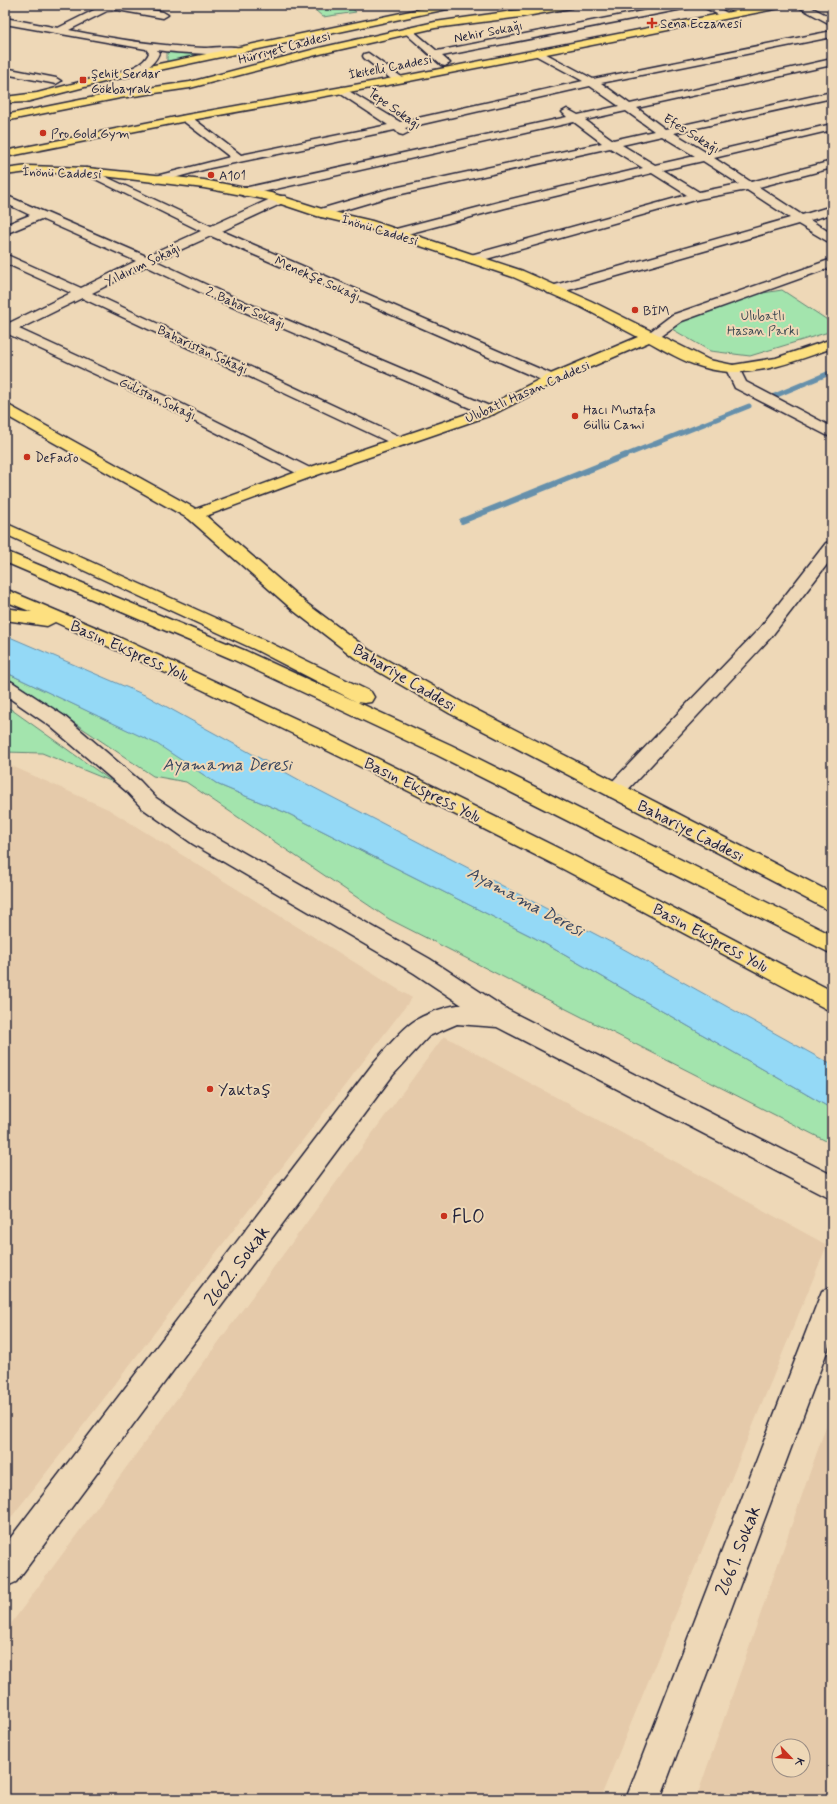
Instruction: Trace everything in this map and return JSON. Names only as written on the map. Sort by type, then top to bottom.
[{"type":"main road","name":"Hürriyet Caddesi","points":[[38,96],[111,77],[452,5]]},
{"type":"main road","name":"Hürriyet Caddesi","points":[[5,118],[120,95],[190,85],[319,51],[408,31],[571,5]]},
{"type":"main road","name":"İkitelli Caddesi","points":[[5,154],[186,118],[399,80],[774,5]]},
{"type":"main road","points":[[200,58],[180,67],[178,70],[179,74],[196,79],[221,77]]},
{"type":"main road","points":[[111,77],[134,74],[161,78],[162,84],[120,95]]},
{"type":"main road","points":[[5,100],[38,96]]},
{"type":"main road","points":[[5,104],[38,96]]},
{"type":"main road","name":"İnönü Caddesi","points":[[5,172],[28,169],[87,171],[204,184],[281,199],[321,213],[368,224],[518,274],[705,364],[733,369],[779,362],[832,343]]},
{"type":"main road","name":"Ulubatlı Hasan Caddesi","points":[[195,515],[308,473],[489,411],[551,379],[650,337]]},
{"type":"main road","name":"Bahariye Caddesi","points":[[5,409],[195,515],[300,607],[362,654],[456,708],[832,903]]},
{"type":"main road","points":[[7,528],[262,646],[351,690],[399,717],[444,750]]},
{"type":"main road","points":[[5,556],[239,655],[444,750],[832,945]]},
{"type":"main road","name":"Basın Ekspress Yolu","points":[[5,594],[70,622],[284,720],[485,820],[709,935],[832,1002]]},
{"type":"main road","points":[[5,614],[70,622]]},
{"type":"street","name":"Nehir Sokağı","points":[[435,54],[688,5]]},
{"type":"street","points":[[704,5],[726,15]]},
{"type":"street","points":[[800,5],[832,22]]},
{"type":"street","points":[[60,31],[105,8],[117,7],[163,15]]},
{"type":"street","points":[[5,21],[150,48],[208,52],[238,50]]},
{"type":"street","points":[[408,31],[452,69]]},
{"type":"street","points":[[156,179],[238,158],[398,126],[592,82],[832,34]]},
{"type":"street","points":[[111,77],[146,64],[154,58],[154,53],[150,48]]},
{"type":"street","name":"Efes Sokağı","points":[[537,52],[592,82],[664,132],[706,157],[832,240]]},
{"type":"street","points":[[368,56],[399,80]]},
{"type":"street","points":[[244,192],[627,106],[832,62]]},
{"type":"street","points":[[5,71],[56,81]]},
{"type":"street","name":"Tepe Sokağı","points":[[342,90],[398,126],[400,129],[431,150]]},
{"type":"street","points":[[542,93],[599,136],[697,196]]},
{"type":"street","points":[[321,213],[385,194],[832,95]]},
{"type":"street","points":[[186,118],[238,158]]},
{"type":"street","points":[[396,233],[832,127]]},
{"type":"street","points":[[472,259],[697,196],[749,186],[832,164]]},
{"type":"street","name":"Menekşe Sokağı","points":[[87,171],[211,231],[551,379]]},
{"type":"street","name":"2. Bahar Sokağı","points":[[5,199],[146,261],[219,296],[489,411]]},
{"type":"street","name":"Yıldırım Sokağı","points":[[6,329],[146,261],[281,199]]},
{"type":"street","points":[[553,290],[832,210]]},
{"type":"street","points":[[5,230],[40,214]]},
{"type":"street","name":"Baharistan Sokağı","points":[[5,258],[400,442]]},
{"type":"street","name":"Ulubatlı Hasan Caddesi","points":[[650,337],[677,318],[832,263]]},
{"type":"street","name":"Gülistan Sokağı","points":[[6,329],[171,404],[308,473]]},
{"type":"street","points":[[733,369],[740,385],[832,433]]},
{"type":"street","points":[[615,790],[765,633],[832,547]]},
{"type":"street","points":[[5,686],[57,721],[133,786],[148,803],[200,838],[422,966],[500,1017],[832,1188]]},
{"type":"street","name":"2662. Sokak","points":[[5,1571],[384,1068],[421,1029],[455,1014],[500,1017]]},
{"type":"street","name":"2661. Sokak","points":[[643,1799],[832,1301]]},
{"type":"shaded area","points":[[5,763],[108,809],[412,998],[5,1525]]},
{"type":"shaded area","points":[[444,1036],[827,1245],[600,1799],[5,1799],[5,1632]]},
{"type":"shaded area","points":[[832,1409],[832,1799],[696,1799]]},
{"type":"green space","points":[[349,6],[356,12],[323,17],[315,10]]},
{"type":"green space","points":[[167,52],[206,54],[167,64]]},
{"type":"green space","name":"Ulubatlı Hasan Parkı","points":[[782,290],[832,323],[832,331],[750,356],[710,351],[672,329],[678,322],[757,294]]},
{"type":"green space","points":[[5,672],[158,744],[219,785],[289,814],[535,938],[832,1109],[832,1144],[389,919],[186,782],[153,776],[5,676]]},
{"type":"green space","points":[[5,705],[113,782],[42,753],[5,752]]},
{"type":"water","name":"Ayamama Deresi","points":[[5,635],[147,696],[303,782],[620,947],[832,1065],[832,1109],[535,938],[289,814],[219,785],[157,744],[5,672]]},
{"type":"waterway","points":[[772,397],[832,372]]},
{"type":"waterway","points":[[624,456],[749,406]]},
{"type":"waterway","points":[[462,521],[626,455]]},
{"type":"place","name":"Sena Eczanesi","points":[[652,23]]},
{"type":"place","name":"Şehit Serdar Gökbayrak","points":[[83,80]]},
{"type":"place","name":"Pro Gold Gym","points":[[43,133]]},
{"type":"place","name":"A101","points":[[211,175]]},
{"type":"place","name":"BİM","points":[[635,310]]},
{"type":"place","name":"Hacı Mustafa Güllü Cami","points":[[575,416]]},
{"type":"place","name":"DeFacto","points":[[27,457]]},
{"type":"place","name":"Yaktaş","points":[[210,1089]]},
{"type":"place","name":"FLO","points":[[444,1216]]}]
